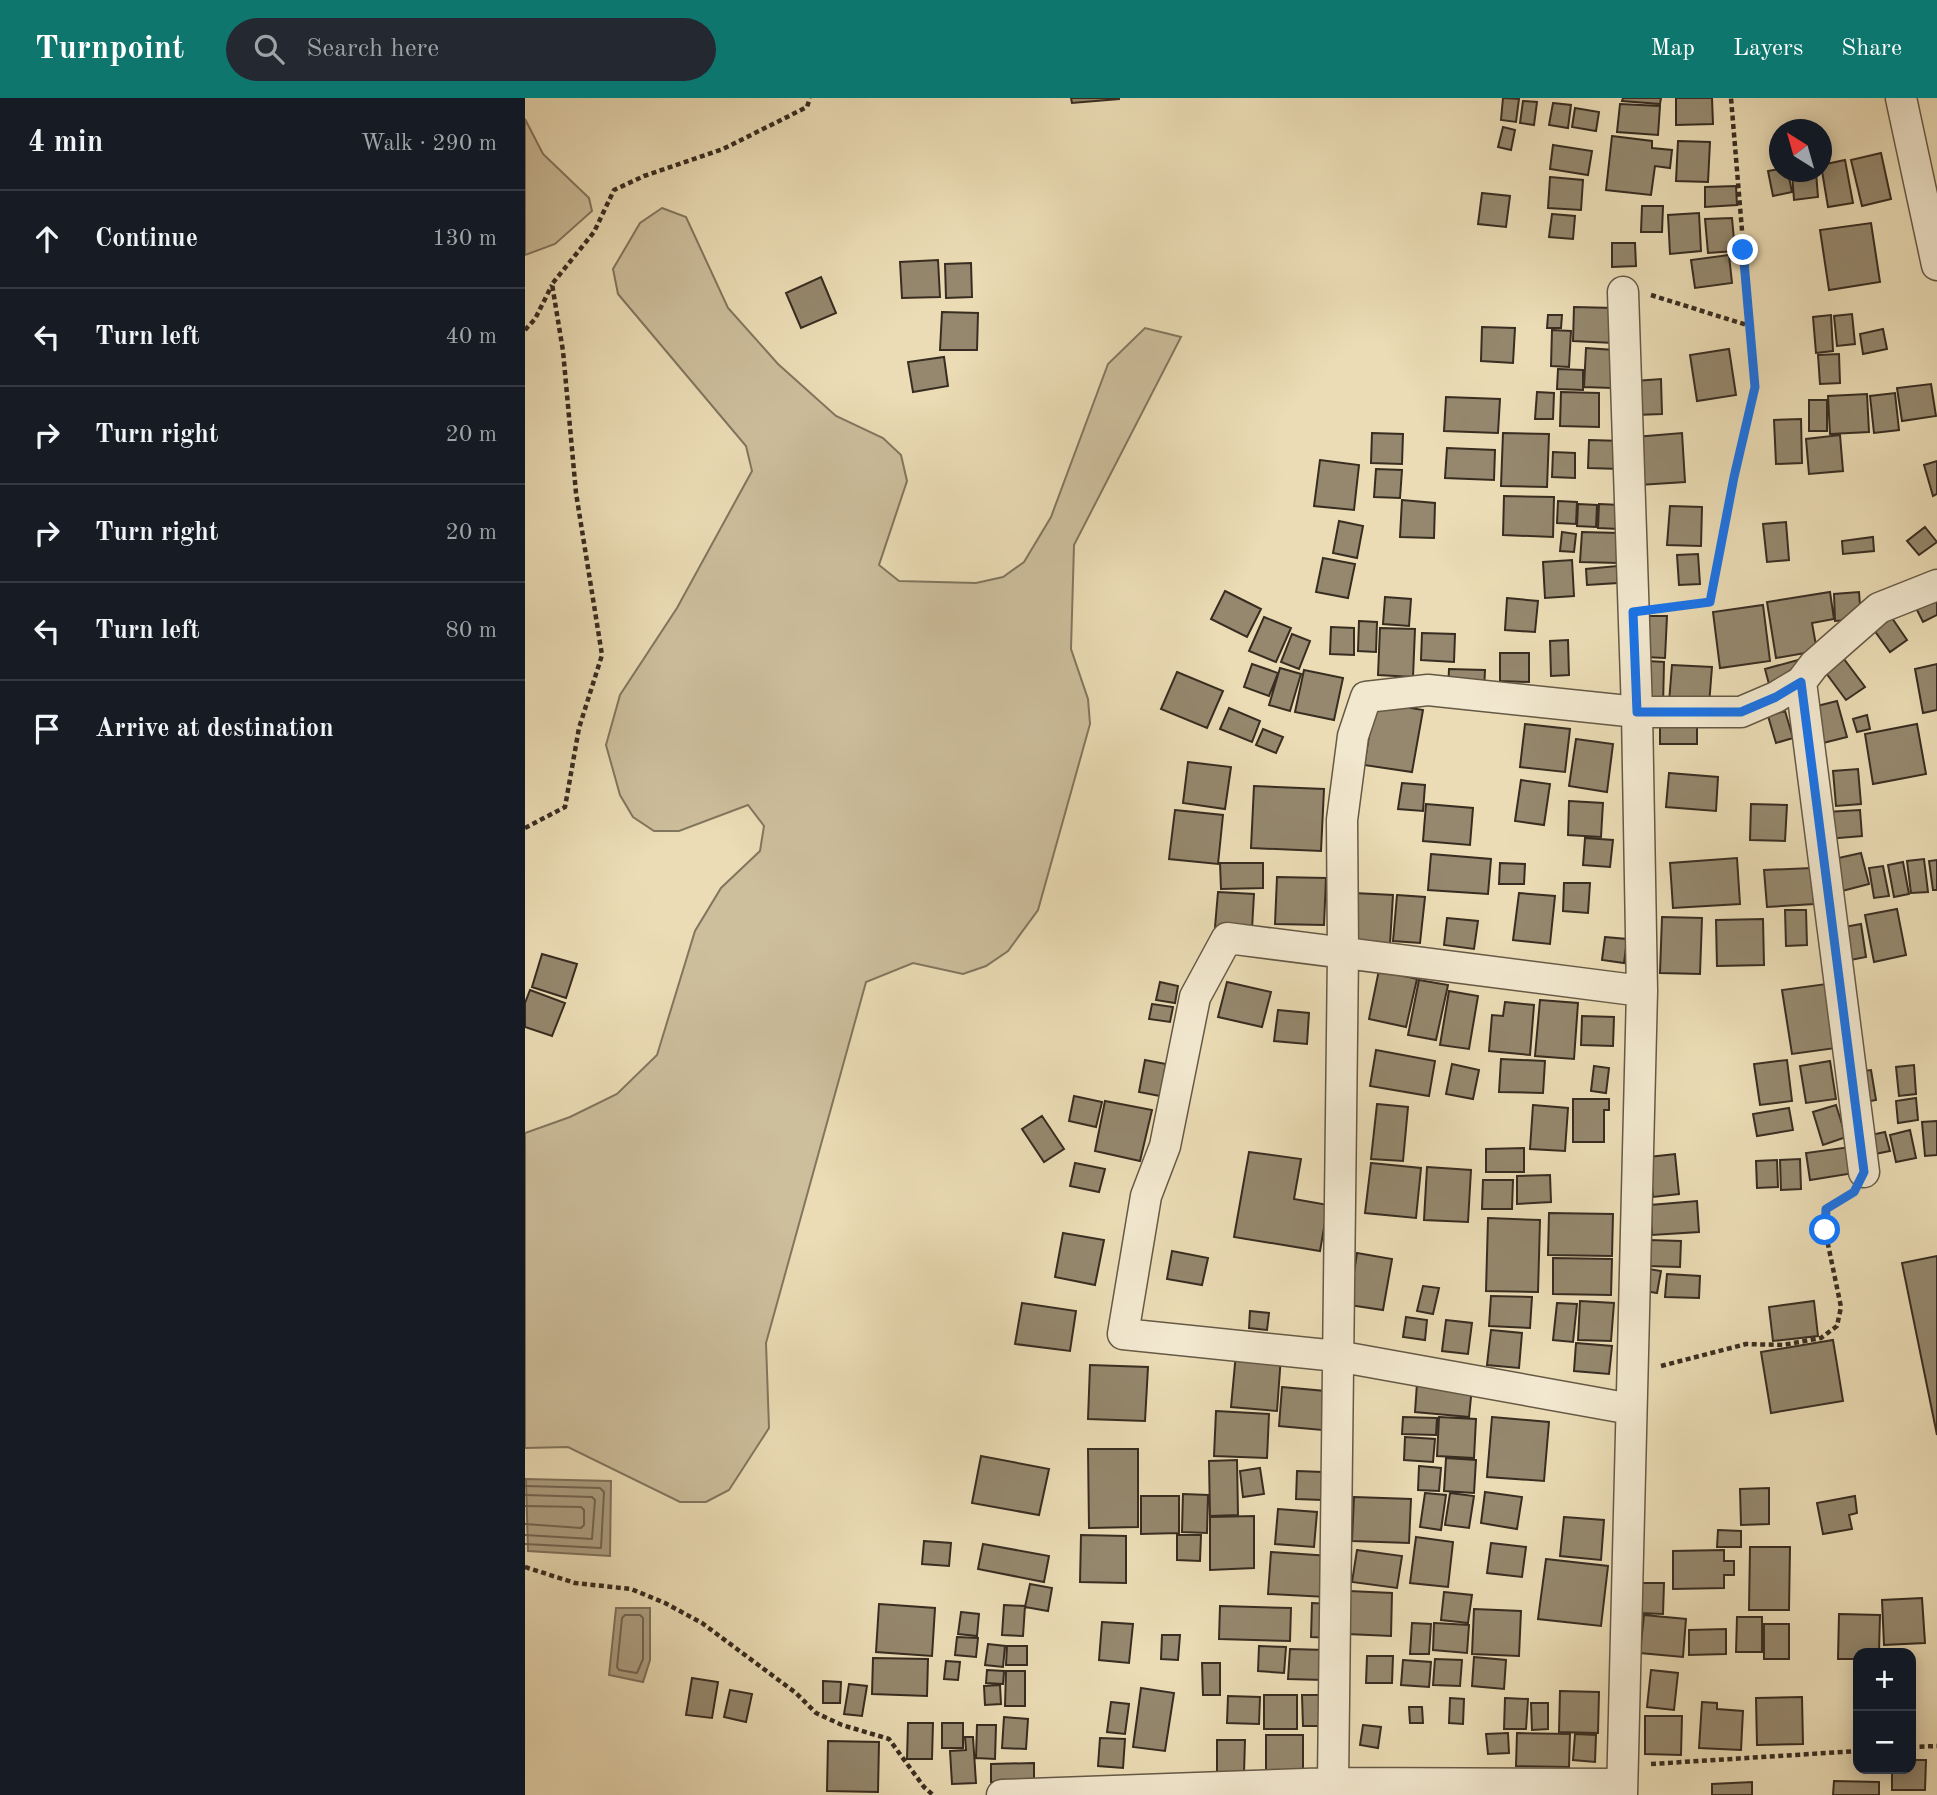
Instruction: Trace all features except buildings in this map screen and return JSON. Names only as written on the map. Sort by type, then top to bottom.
[{"type":"street","points":[[1901,98],[1937,265]]},
{"type":"street","points":[[1002,1795],[1333,1783],[1622,1782],[1642,991],[1637,712],[1623,292]]},
{"type":"street","points":[[1333,1783],[1343,953],[1342,820],[1353,736],[1366,697],[1428,690],[1637,712],[1741,712],[1776,697],[1801,682],[1814,665],[1879,608],[1937,584]]},
{"type":"street","points":[[1801,682],[1864,1172]]},
{"type":"street","points":[[1630,1409],[1337,1356],[1122,1334],[1146,1196],[1165,1146],[1195,997],[1227,938],[1642,991]]},
{"type":"path","points":[[525,330],[535,319],[552,284],[594,232],[614,190],[644,176],[723,149],[807,107],[810,98]]},
{"type":"path","points":[[1633,612],[1710,602],[1734,477],[1755,387],[1731,98]]},
{"type":"path","points":[[525,828],[565,807],[579,728],[602,654],[576,493],[563,351],[552,284]]},
{"type":"path","points":[[1623,292],[1636,291],[1750,326]]},
{"type":"path","points":[[1631,1379],[1672,1362],[1746,1344],[1783,1345],[1821,1338],[1836,1326],[1841,1307],[1825,1230],[1826,1209],[1854,1192],[1864,1172]]},
{"type":"path","points":[[525,1567],[575,1583],[631,1590],[677,1609],[702,1623],[796,1692],[816,1713],[842,1725],[889,1739],[924,1787],[933,1795]]},
{"type":"path","points":[[1916,1747],[1937,1746]]},
{"type":"path","points":[[1622,1782],[1853,1752]]},
{"type":"shaded area","points":[[525,119],[543,154],[589,198],[592,211],[555,244],[525,255]]},
{"type":"shaded area","points":[[662,208],[686,217],[728,308],[778,364],[836,416],[883,438],[901,455],[907,481],[879,565],[899,581],[976,583],[1003,577],[1024,562],[1051,517],[1108,364],[1145,328],[1181,337],[1074,545],[1071,649],[1088,699],[1090,724],[1038,910],[1008,951],[986,966],[963,974],[913,963],[866,982],[766,1343],[769,1428],[729,1490],[706,1502],[680,1502],[568,1447],[525,1448],[525,1133],[570,1117],[617,1094],[657,1055],[695,931],[721,888],[760,851],[764,826],[748,805],[679,831],[654,831],[633,817],[620,795],[606,745],[620,695],[677,608],[752,471],[746,446],[618,294],[613,269],[640,223]]},
{"type":"water","points":[[526,1479],[611,1481],[610,1556],[528,1551]]},
{"type":"water","points":[[616,1608],[650,1608],[650,1660],[643,1682],[609,1675]]},
{"type":"route","points":[[1743,250],[1755,387],[1734,477],[1710,602],[1633,612],[1637,712],[1741,712],[1776,697],[1801,682],[1864,1172],[1854,1192],[1826,1209],[1825,1230]]}]
